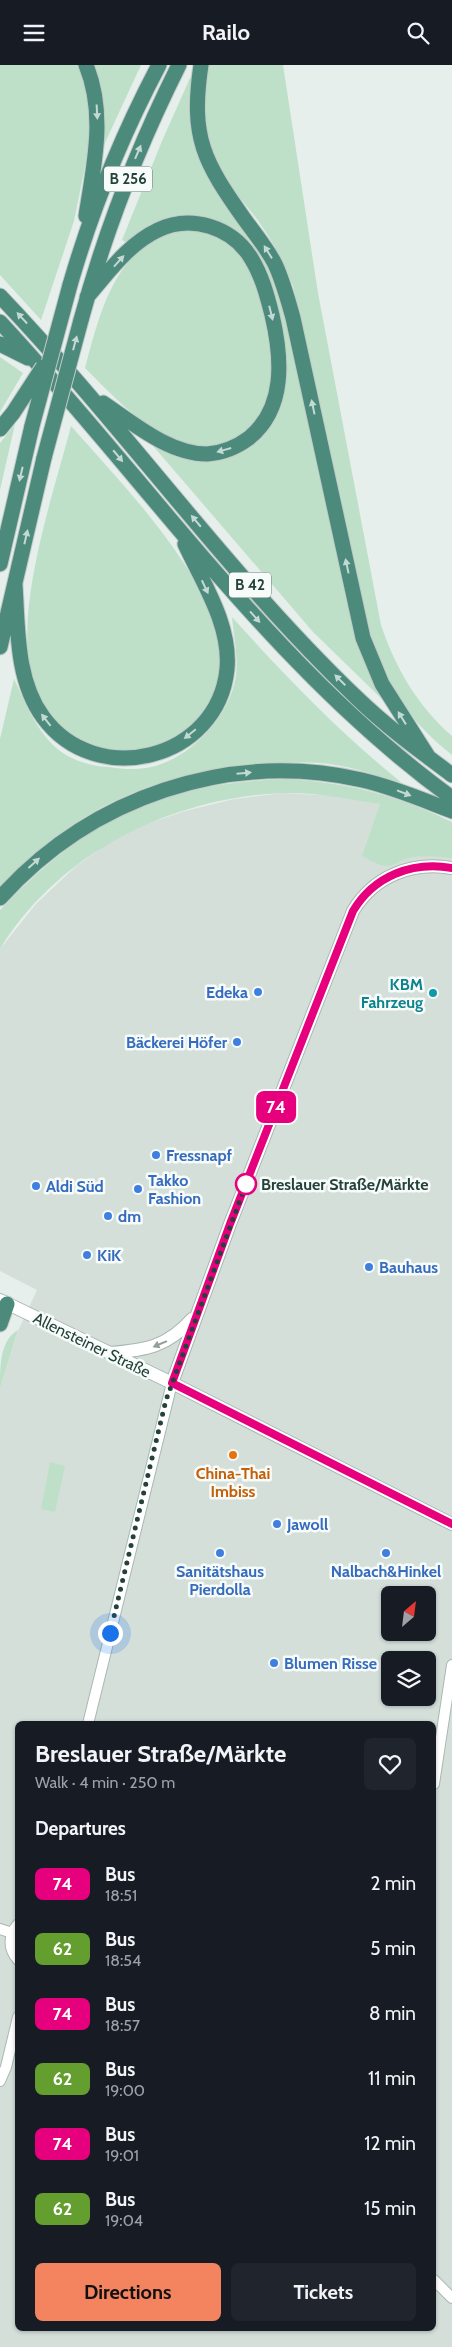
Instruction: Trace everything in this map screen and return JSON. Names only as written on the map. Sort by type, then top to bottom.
[{"type":"highway","points":[[82,245],[98,123],[94,91],[86,65]]},
{"type":"highway","name":"B 256","points":[[0,564],[32,426],[43,360],[82,245],[118,152],[159,65]]},
{"type":"highway","name":"B 256","points":[[0,647],[44,458],[87,297],[125,185],[156,113],[180,65]]},
{"type":"highway","points":[[200,65],[196,94],[196,119],[202,145],[210,167],[264,245],[282,282],[293,318],[363,638],[382,684],[429,758]]},
{"type":"highway","points":[[87,297],[133,247],[158,230],[172,225],[187,223],[217,229],[242,247],[250,257],[262,282],[274,327],[279,369],[276,397],[264,423],[244,442],[216,453],[196,453],[172,445],[89,394]]},
{"type":"highway","name":"B 42","points":[[0,295],[89,394],[285,625],[358,699],[452,775]]},
{"type":"highway","name":"B 42","points":[[0,322],[43,360],[87,419],[264,628],[327,693],[381,743],[452,798]]},
{"type":"highway","points":[[0,344],[43,360],[12,413],[0,429]]},
{"type":"highway","points":[[15,585],[24,671],[34,702],[53,729],[80,748],[104,757],[132,758],[160,753],[174,746],[198,727],[216,702],[227,669],[224,634],[219,619],[177,527]]},
{"type":"highway","points":[[0,898],[42,856],[94,821],[153,793],[215,777],[289,771],[333,775],[386,787],[452,811]]},
{"type":"highway","points":[[0,1324],[2,1304]]},
{"type":"street","points":[[89,1721],[172,1383],[197,1313],[353,911],[372,887],[394,873],[423,866],[452,868]]},
{"type":"street","name":"Allensteiner Straße","points":[[2,1304],[172,1383],[452,1524]]},
{"type":"street","points":[[109,1353],[145,1349],[165,1342],[180,1332],[197,1313]]},
{"type":"street","points":[[436,1771],[452,1665]]},
{"type":"street","points":[[0,1929],[15,1928],[12,1950],[15,1955]]},
{"type":"street","points":[[0,2081],[6,2067],[15,2030]]},
{"type":"street","points":[[436,2282],[452,2298]]},
{"type":"shaded area","points":[[283,793],[335,796],[381,804],[388,866],[404,859],[421,856],[438,856],[452,859],[452,2347],[0,2347],[0,1387],[18,1331],[37,1290],[0,1271],[0,949],[36,904],[74,868],[108,843],[138,827],[185,811],[234,799]]},
{"type":"green space","points":[[0,65],[79,65],[87,86],[92,120],[88,152],[74,221],[41,320],[0,275]]},
{"type":"green space","points":[[93,65],[141,65],[104,145],[101,143]]},
{"type":"green space","points":[[209,65],[283,65],[318,293],[381,625],[394,657],[409,685],[428,712],[452,736],[452,755],[425,731],[405,707],[373,649],[293,286],[271,240],[221,173],[210,148],[204,106]]},
{"type":"green space","points":[[190,78],[194,79],[193,127],[274,268],[312,429],[345,595],[354,627],[384,701],[313,632],[154,447],[157,443],[211,454],[232,455],[239,453],[262,435],[269,426],[280,407],[285,385],[286,361],[243,238],[228,227],[213,220],[199,216],[184,216],[155,223],[126,242],[122,240]]},
{"type":"green space","points":[[198,229],[215,235],[231,244],[240,253],[248,267],[263,306],[272,350],[273,371],[267,406],[261,417],[243,434],[221,445],[208,447],[184,444],[156,431],[131,412],[85,368],[107,297],[118,276],[132,258],[149,243],[171,233]]},
{"type":"green space","points":[[0,357],[23,373],[0,412]]},
{"type":"green space","points":[[15,424],[0,490],[0,443]]},
{"type":"green space","points":[[71,426],[130,492],[171,544],[202,593],[214,621],[220,642],[221,670],[211,699],[193,724],[170,741],[144,750],[116,751],[90,745],[66,731],[46,711],[33,683],[28,654],[31,589],[37,554]]},
{"type":"green space","points":[[232,617],[314,703],[356,744],[402,783],[348,767],[313,763],[265,764],[226,768],[189,775],[154,785],[88,815],[57,836],[0,887],[0,739],[14,679],[41,730],[53,745],[65,754],[86,763],[118,768],[141,769],[161,764],[175,758],[201,739],[222,713],[229,699],[236,677],[236,651]]},
{"type":"green space","points":[[286,779],[330,783],[371,791],[431,812],[452,822],[452,859],[418,857],[385,866],[362,856],[380,804],[331,796],[294,793],[240,797],[199,806],[160,819],[122,837],[86,859],[53,885],[25,915],[0,949],[0,910],[32,878],[95,830],[128,812],[163,798],[200,788],[241,782]]},
{"type":"green space","points":[[18,1330],[0,1388],[4,1347],[12,1334]]},
{"type":"green space","points":[[50,1462],[65,1466],[55,1512],[41,1509]]},
{"type":"bus line","name":"74","points":[[452,868],[423,866],[394,873],[372,887],[358,902],[353,911],[230,1224],[172,1383],[406,1499],[452,1524]]},
{"type":"place","name":"Edeka","points":[[258,992]]},
{"type":"place","name":"KBM Fahrzeug","points":[[433,993]]},
{"type":"place","name":"Bäckerei Höfer","points":[[237,1042]]},
{"type":"place","name":"Fressnapf","points":[[156,1155]]},
{"type":"place","name":"Breslauer Straße/Märkte","points":[[246,1184]]},
{"type":"place","name":"Aldi Süd","points":[[36,1186]]},
{"type":"place","name":"Takko Fashion","points":[[138,1189]]},
{"type":"place","name":"dm","points":[[108,1216]]},
{"type":"place","name":"KiK","points":[[87,1255]]},
{"type":"place","name":"Bauhaus","points":[[369,1267]]},
{"type":"place","name":"China-Thai Imbiss","points":[[233,1455]]},
{"type":"place","name":"Jawoll","points":[[277,1524]]},
{"type":"place","name":"Sanitätshaus Pierdolla","points":[[220,1553]]},
{"type":"place","name":"Nalbach&Hinkel","points":[[386,1553]]},
{"type":"place","name":"Blumen Risse","points":[[274,1663]]},
{"type":"route","points":[[110,1633],[132,1550],[141,1503],[166,1400],[246,1184]]}]
